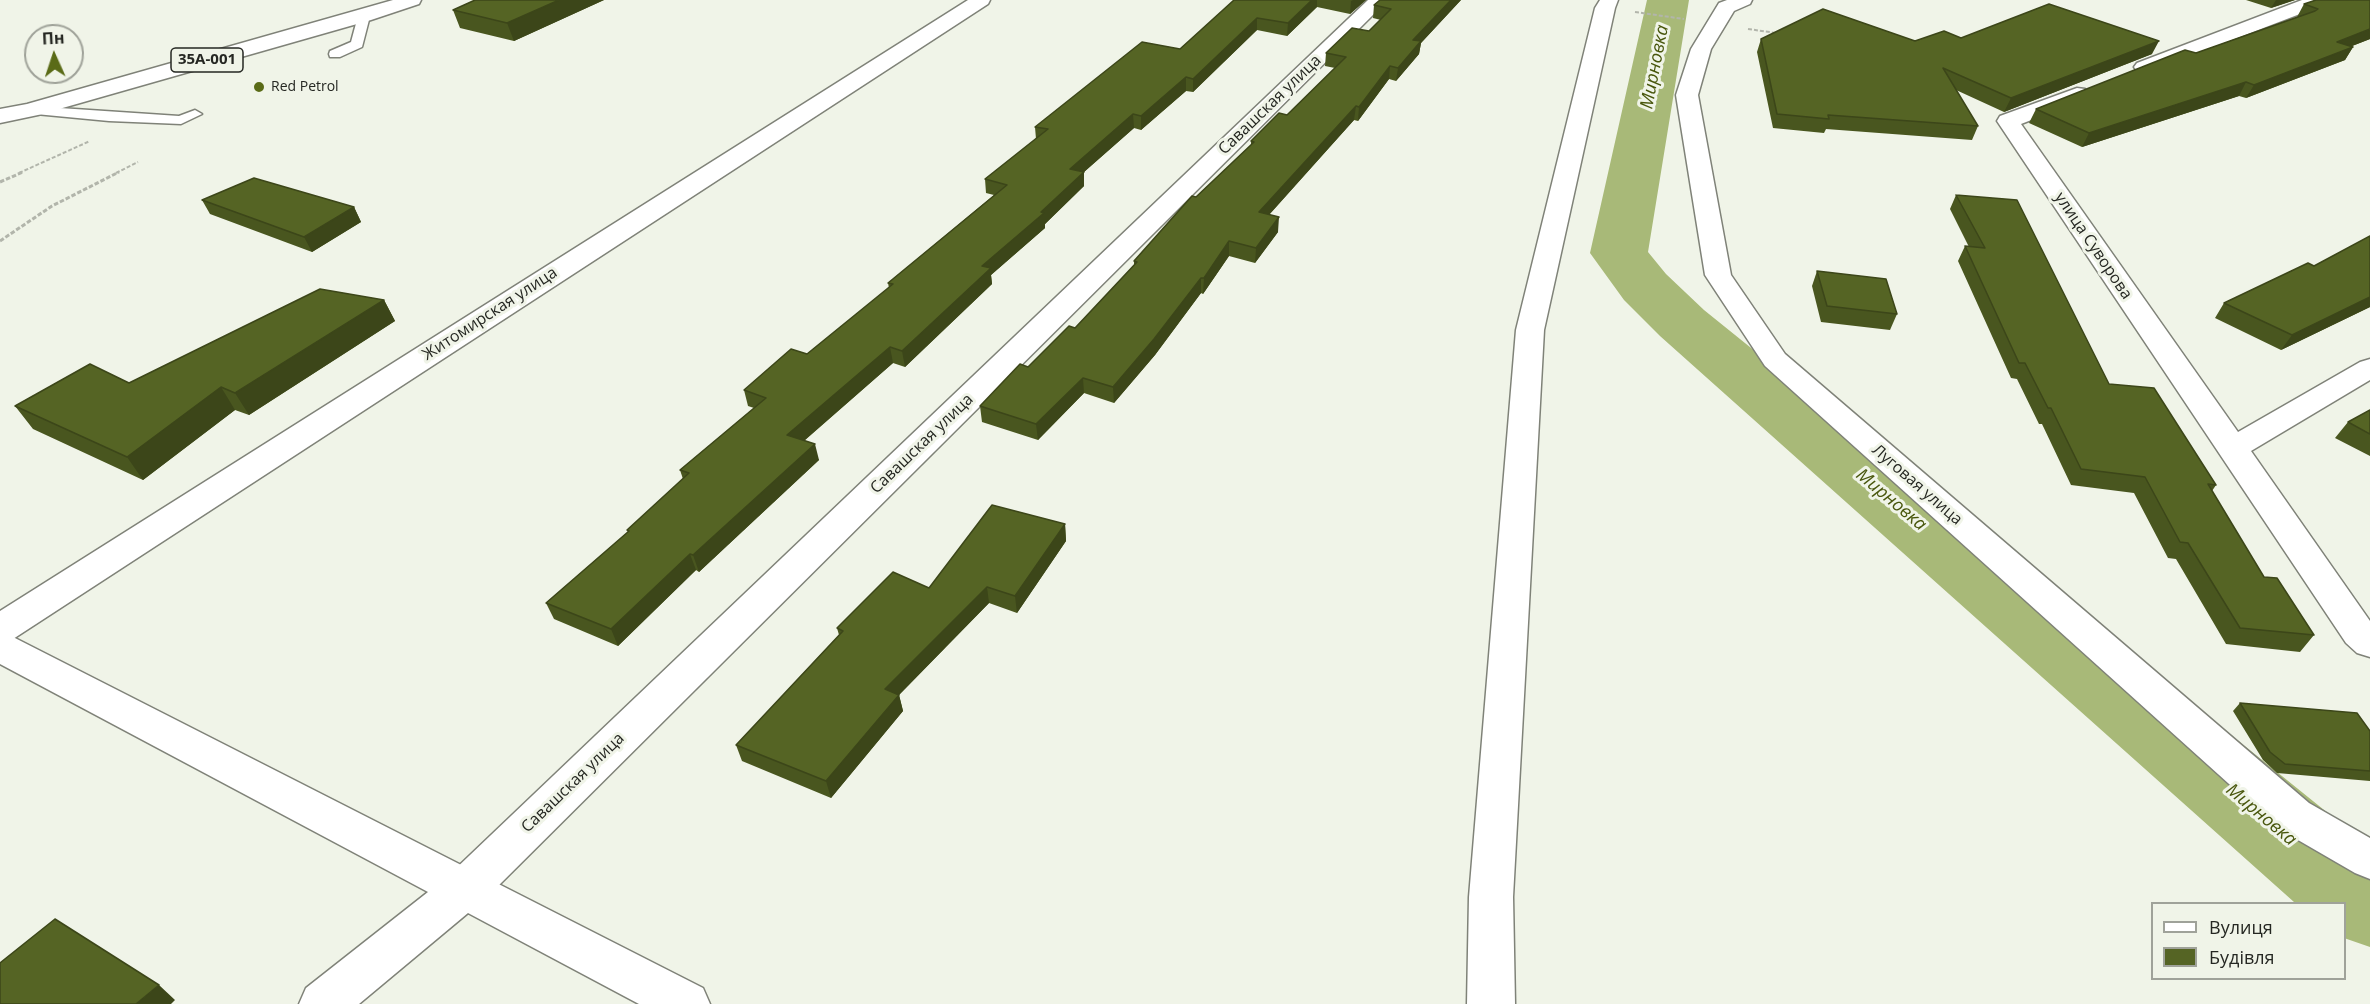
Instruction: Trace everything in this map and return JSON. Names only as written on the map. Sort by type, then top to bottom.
[{"type":"main road","name":"35А-001","points":[[0,116],[30,110],[364,16],[412,0]]},
{"type":"main road","name":"Житомирская улица","points":[[0,629],[981,0]]},
{"type":"main road","name":"Савашская улица","points":[[323,1004],[465,889],[1379,0]]},
{"type":"main road","name":"Луговая улица","points":[[1743,0],[1726,7],[1708,23],[1687,95],[1718,275],[1775,360],[2294,816],[2370,860]]},
{"type":"main road","name":"улица Суворова","points":[[2319,0],[2008,121],[2359,633],[2370,644]]},
{"type":"main road","points":[[1491,1004],[1491,897],[1530,330],[1607,4]]},
{"type":"main road","points":[[2232,449],[2370,368]]},
{"type":"main road","points":[[0,647],[686,1004]]},
{"type":"lane","points":[[335,54],[357,44],[364,16]]},
{"type":"lane","points":[[30,110],[181,120],[195,114]]},
{"type":"path","points":[[1607,4],[1708,23],[1784,34]]},
{"type":"path","points":[[0,182],[94,139]]},
{"type":"path","points":[[0,241],[52,206],[138,162]]},
{"type":"building","points":[[475,0],[559,0],[507,23],[453,10]]},
{"type":"building","points":[[1234,0],[1312,0],[1288,23],[1257,18],[1193,79],[1186,77],[1141,116],[1133,114],[1070,169],[1084,172],[1041,212],[1044,213],[982,266],[991,268],[902,351],[890,347],[787,435],[815,444],[693,555],[690,554],[611,629],[546,603],[629,531],[627,530],[689,473],[680,470],[766,398],[744,390],[791,349],[807,354],[893,284],[888,283],[1007,185],[985,179],[1048,129],[1035,127],[1142,42],[1180,49]]},
{"type":"building","points":[[1380,0],[1451,0],[1413,40],[1421,41],[1398,68],[1390,66],[1359,107],[1356,106],[1259,212],[1279,217],[1256,248],[1229,241],[1204,278],[1201,278],[1113,387],[1083,378],[1036,424],[980,406],[1020,364],[1028,367],[1069,326],[1075,328],[1137,262],[1134,261],[1192,196],[1196,197],[1254,142],[1251,141],[1279,113],[1287,115],[1346,57],[1326,53],[1352,28],[1369,31],[1391,9],[1374,5]]},
{"type":"building","points":[[2316,0],[2370,0],[2370,29],[2337,42],[2353,47],[2254,85],[2246,82],[2089,133],[2036,109],[2185,50],[2196,53],[2315,11],[2318,9],[2304,4]]},
{"type":"building","points":[[2049,4],[2159,41],[2011,98],[1943,68],[1978,126],[1828,115],[1829,119],[1777,114],[1761,39],[1823,9],[1915,41],[1944,31],[1961,38]]},
{"type":"building","points":[[254,178],[354,207],[304,237],[202,200]]},
{"type":"building","points":[[1956,195],[2017,200],[2109,384],[2154,388],[2216,485],[2208,484],[2264,577],[2277,578],[2314,635],[2240,628],[2188,543],[2180,542],[2145,477],[2081,469],[2051,408],[2048,408],[2025,363],[2019,363],[1965,246],[1985,248]]},
{"type":"building","points":[[2370,236],[2370,297],[2292,335],[2224,303],[2308,263],[2314,266]]},
{"type":"building","points":[[1817,271],[1886,279],[1897,314],[1827,306]]},
{"type":"building","points":[[320,289],[384,300],[235,393],[221,387],[127,457],[15,406],[90,364],[129,383]]},
{"type":"building","points":[[2370,410],[2370,434],[2348,422]]},
{"type":"building","points":[[992,505],[1065,524],[1015,596],[987,587],[885,689],[899,695],[826,781],[736,745],[843,631],[837,628],[893,572],[929,588]]},
{"type":"building","points":[[2240,703],[2357,713],[2370,731],[2370,771],[2285,764],[2270,752]]},
{"type":"building","points":[[55,919],[159,985],[136,1004],[0,1004],[0,963]]},
{"type":"waterway","name":"Мирновка","points":[[1668,0],[1619,253],[1645,287],[1682,323],[2328,872],[2370,903]]},
{"type":"place","name":"Red Petrol","points":[[259,87]]}]
